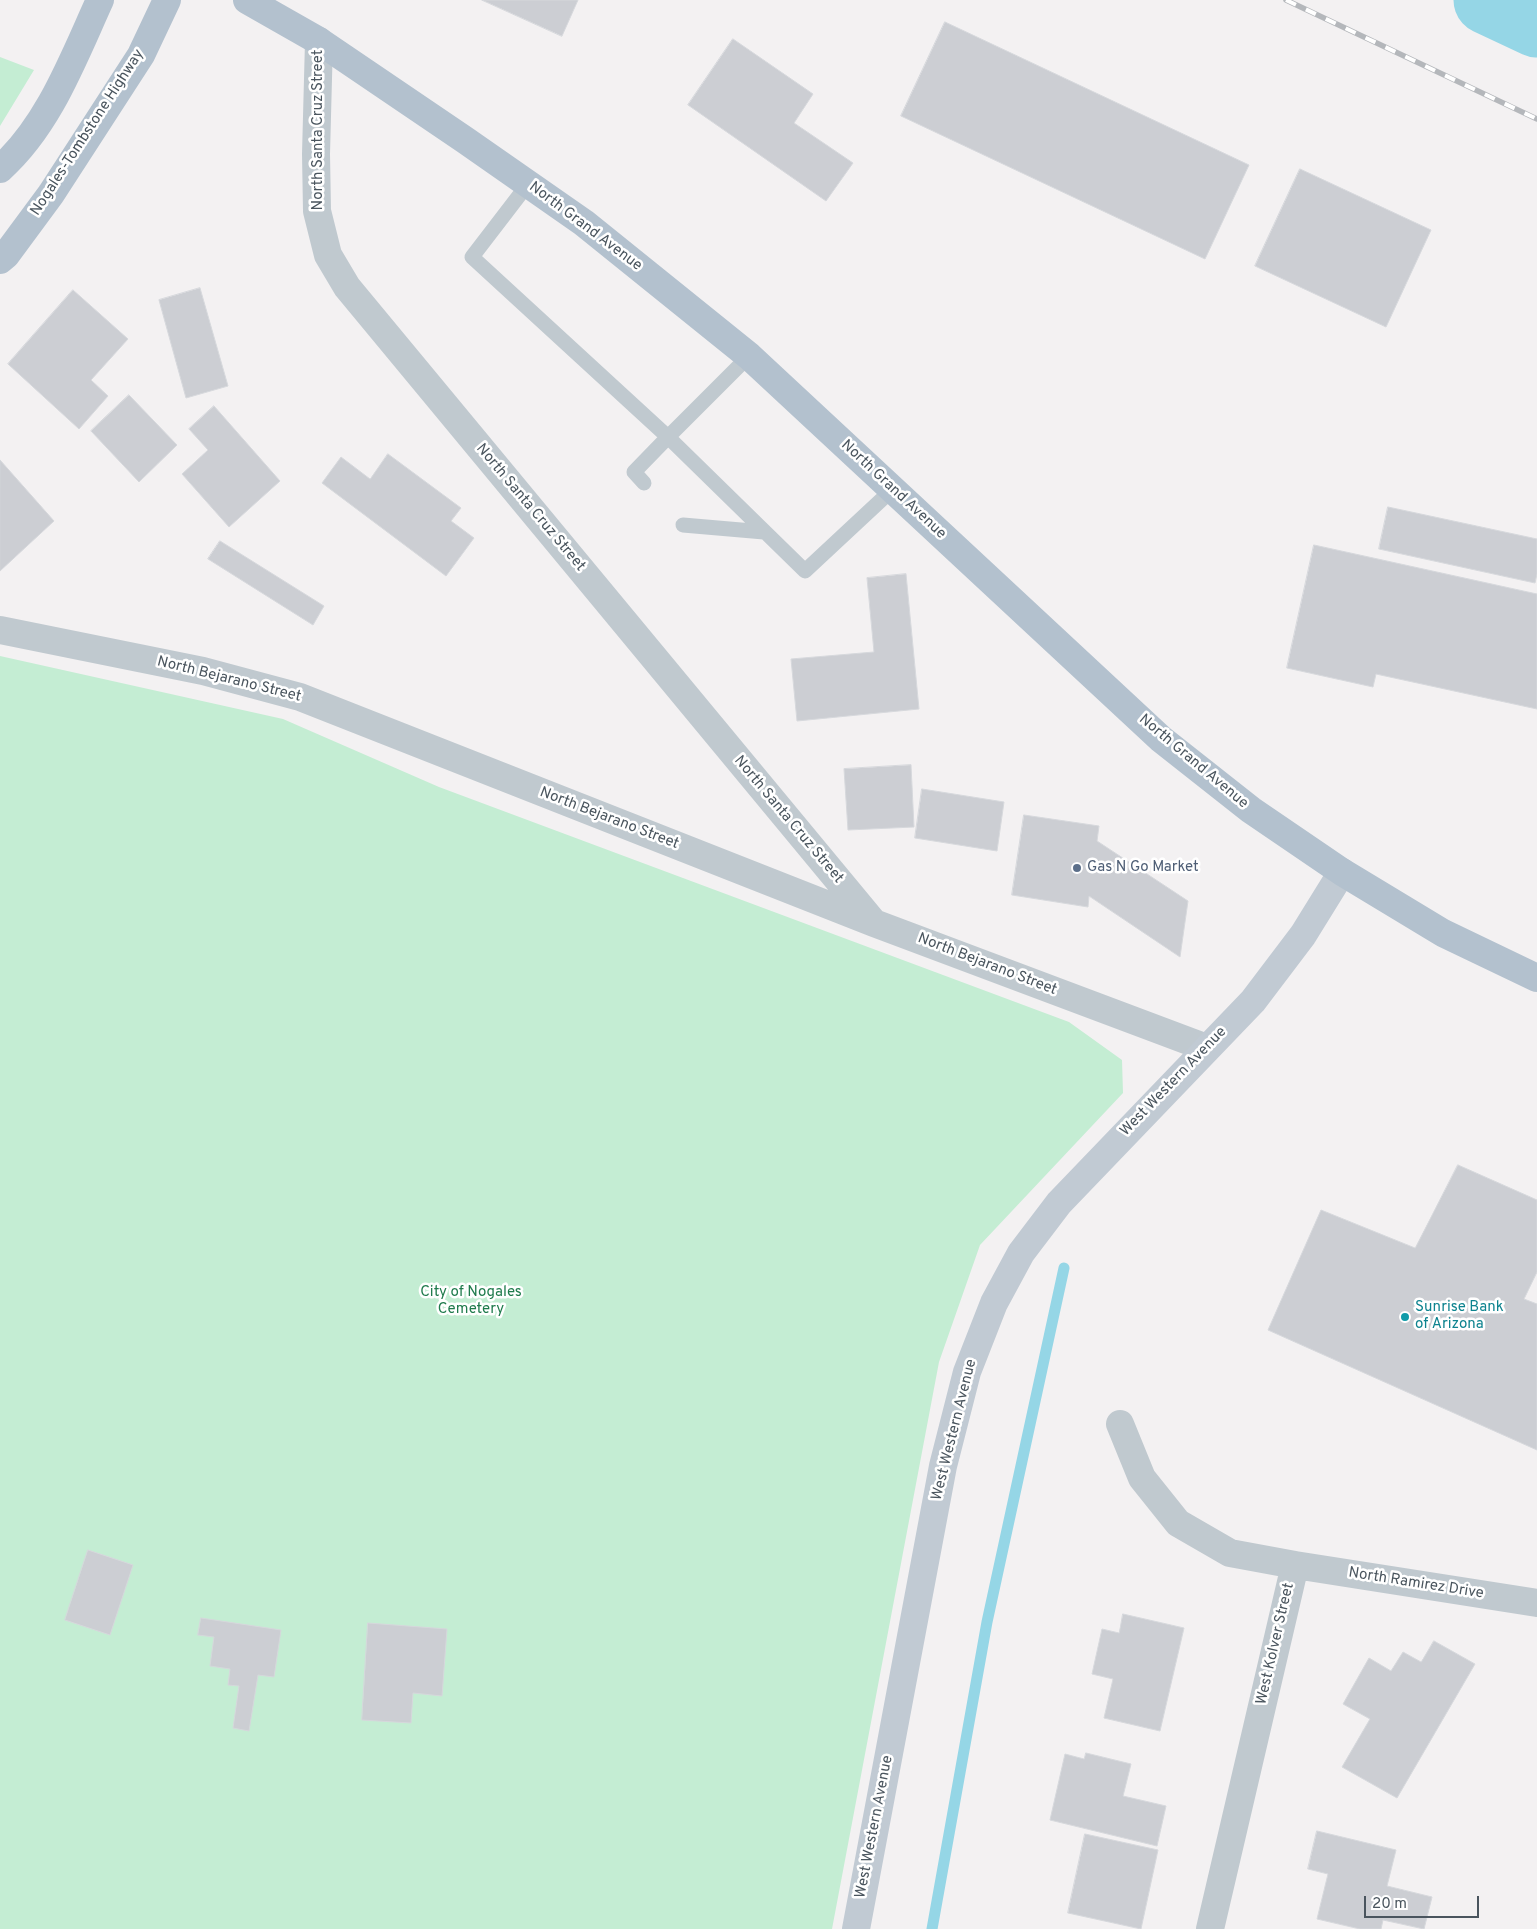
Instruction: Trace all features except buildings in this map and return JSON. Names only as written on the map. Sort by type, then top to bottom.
[{"type":"main road","points":[[8,162],[58,92],[100,0]]},
{"type":"main road","name":"Nogales-Tombstone Highway","points":[[0,260],[6,255],[51,194],[141,55],[167,0]]},
{"type":"main road","name":"North Grand Avenue","points":[[247,0],[319,41],[528,184],[584,224],[749,356],[1161,739],[1251,810],[1342,872],[1443,933],[1537,978]]},
{"type":"street","name":"North Santa Cruz Street","points":[[319,41],[316,154],[317,211],[328,255],[347,288],[874,923]]},
{"type":"street","name":"North Bejarano Street","points":[[0,630],[203,671],[300,697],[874,923],[1207,1048]]},
{"type":"street","name":"West Western Avenue","points":[[856,1929],[943,1466],[967,1372],[994,1303],[1021,1254],[1059,1203],[1253,1001],[1303,935],[1342,872]]},
{"type":"street","name":"West Kolver Street","points":[[1120,1424],[1142,1478],[1178,1523],[1230,1552],[1295,1565],[1210,1929]]},
{"type":"street","name":"North Ramirez Drive","points":[[1295,1565],[1537,1603]]},
{"type":"lane","points":[[528,184],[472,257],[668,437],[805,571],[893,490]]},
{"type":"lane","points":[[644,483],[634,472],[749,356]]},
{"type":"lane","points":[[683,525],[764,532]]},
{"type":"green space","points":[[0,57],[34,70],[0,126]]},
{"type":"green space","name":"City of Nogales Cemetery","points":[[0,656],[283,719],[439,787],[1069,1022],[1122,1060],[1123,1093],[980,1245],[939,1362],[832,1929],[0,1929]]},
{"type":"waterway","points":[[1488,0],[1537,23]]},
{"type":"waterway","points":[[932,1929],[987,1622],[1064,1268]]},
{"type":"railway","points":[[1286,0],[1537,119]]},
{"type":"place","name":"Gas N Go Market","points":[[1077,868]]},
{"type":"place","name":"Sunrise Bank of Arizona","points":[[1405,1317]]}]
